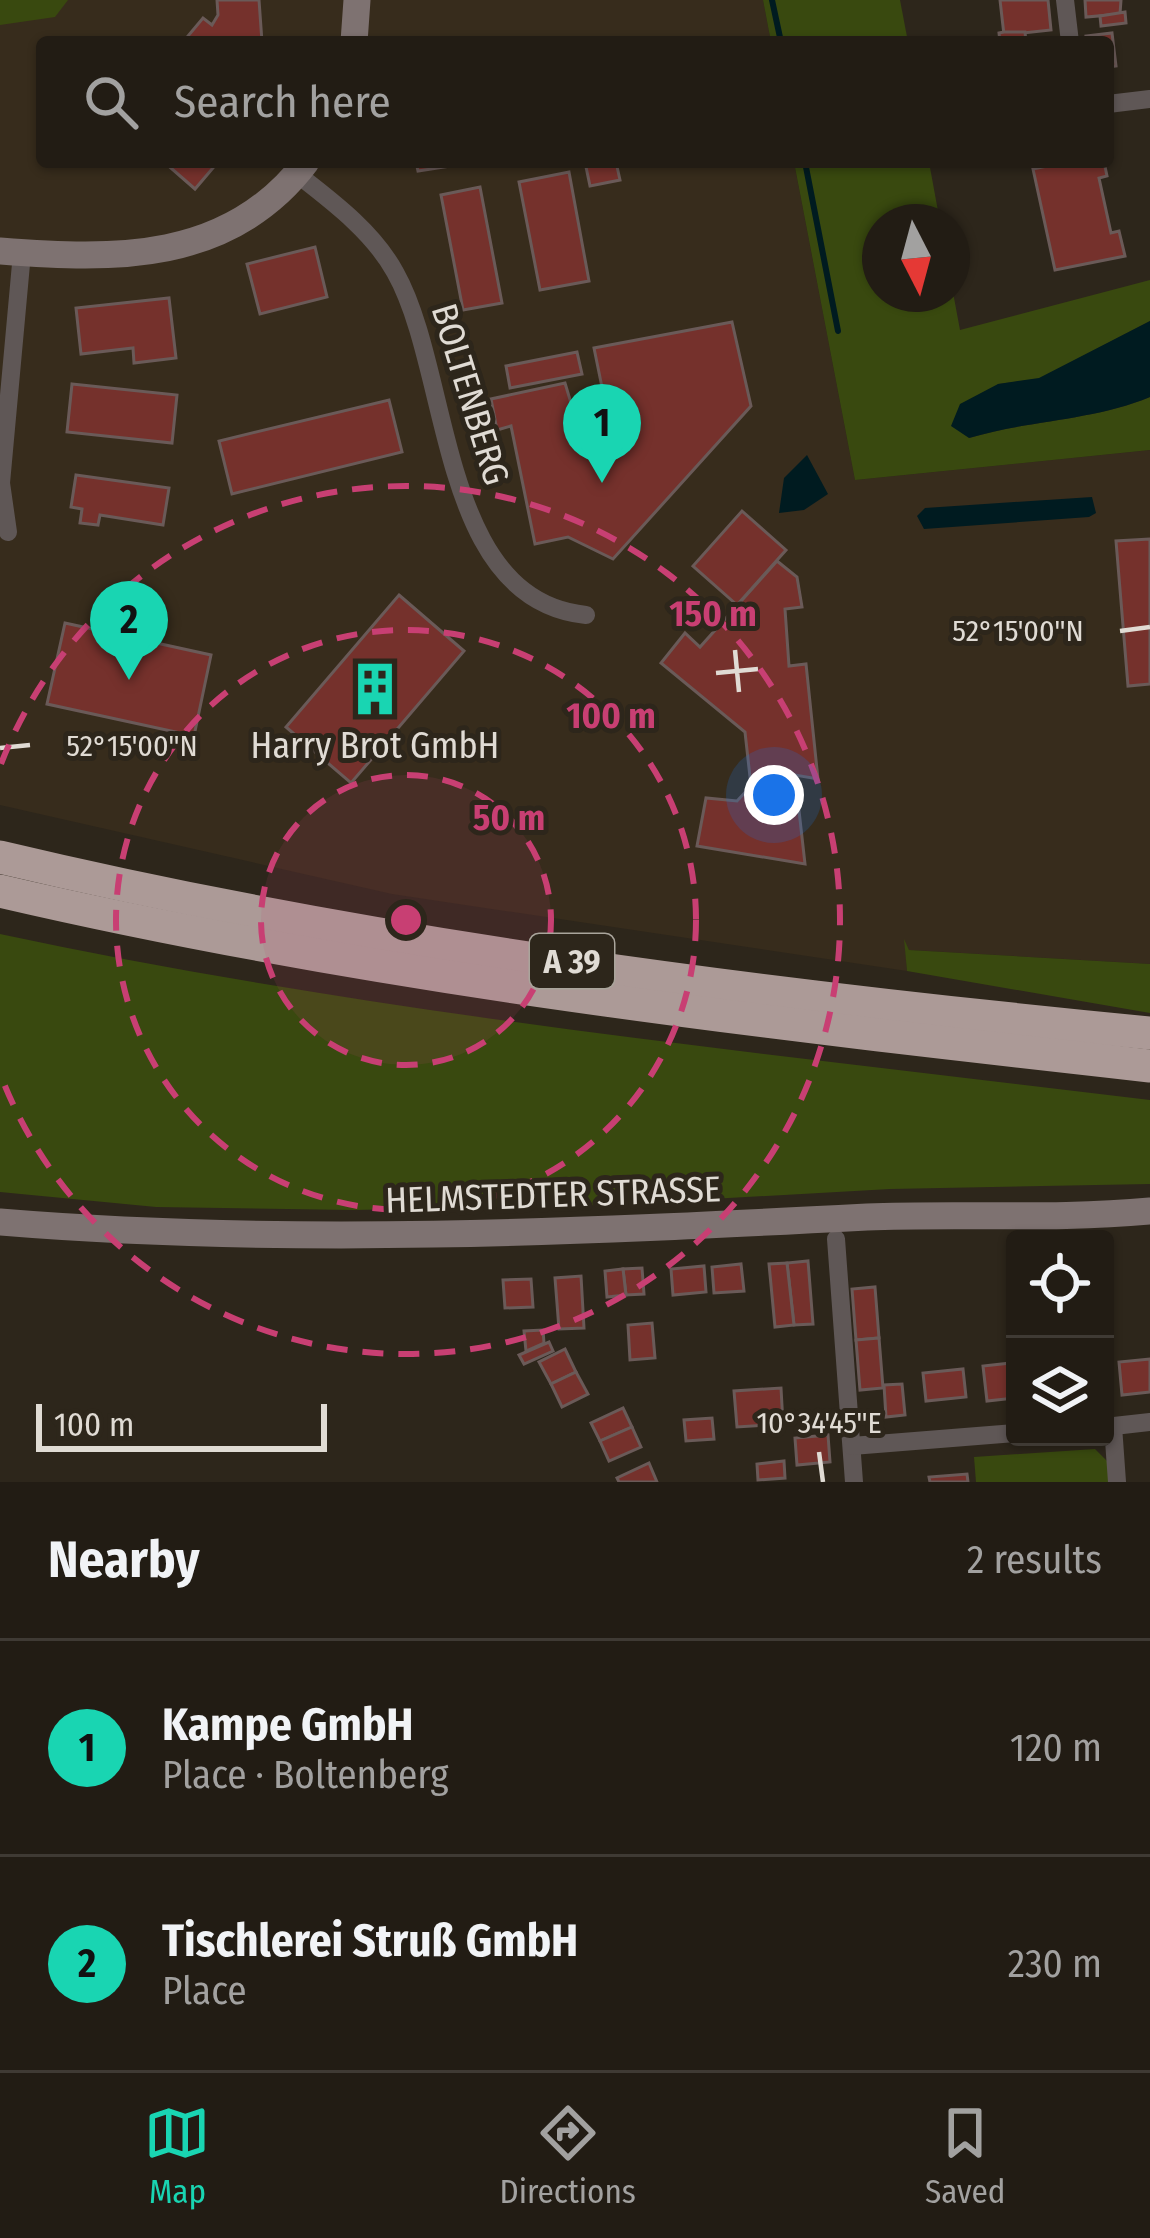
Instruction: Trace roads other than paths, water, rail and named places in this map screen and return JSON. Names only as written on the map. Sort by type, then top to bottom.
[{"type":"highway","name":"A 39","points":[[0,856],[114,884],[463,945],[977,1016],[1150,1033]]},
{"type":"highway","name":"A 39","points":[[0,891],[281,950],[458,978],[863,1034],[1150,1066]]},
{"type":"street","points":[[354,36],[357,0]]},
{"type":"street","points":[[1065,0],[1069,36]]},
{"type":"street","points":[[1114,103],[1150,99]]},
{"type":"street","points":[[8,532],[1,483],[11,252],[120,256],[200,239],[253,214],[302,168]]},
{"type":"street","name":"BOLTENBERG","points":[[302,168],[394,268],[415,313],[456,477],[499,568],[554,612],[586,615]]},
{"type":"street","name":"HELMSTEDTER STRASSE","points":[[0,1222],[177,1235],[336,1238],[1150,1211]]},
{"type":"street","name":"HELMSTEDTER STRASSE","points":[[1109,1215],[1150,1221]]},
{"type":"street","points":[[836,1239],[854,1482]]},
{"type":"street","points":[[1114,1426],[1150,1422]]},
{"type":"street","points":[[852,1446],[1006,1434]]},
{"type":"street","points":[[1112,1446],[1117,1482]]},
{"type":"water","points":[[1150,321],[1150,397],[1106,411],[969,438],[951,426],[960,404],[998,384],[1039,378]]},
{"type":"water","points":[[807,455],[828,494],[804,510],[779,513],[784,478]]},
{"type":"water","points":[[1092,497],[1096,513],[1089,517],[924,529],[917,516],[925,508]]},
{"type":"waterway","points":[[772,0],[780,36]]},
{"type":"waterway","points":[[806,168],[838,331]]},
{"type":"place","name":"Kampe GmbH","points":[[602,483]]},
{"type":"place","name":"Tischlerei Struß GmbH","points":[[129,680]]},
{"type":"place","name":"Harry Brot GmbH","points":[[375,689]]}]
